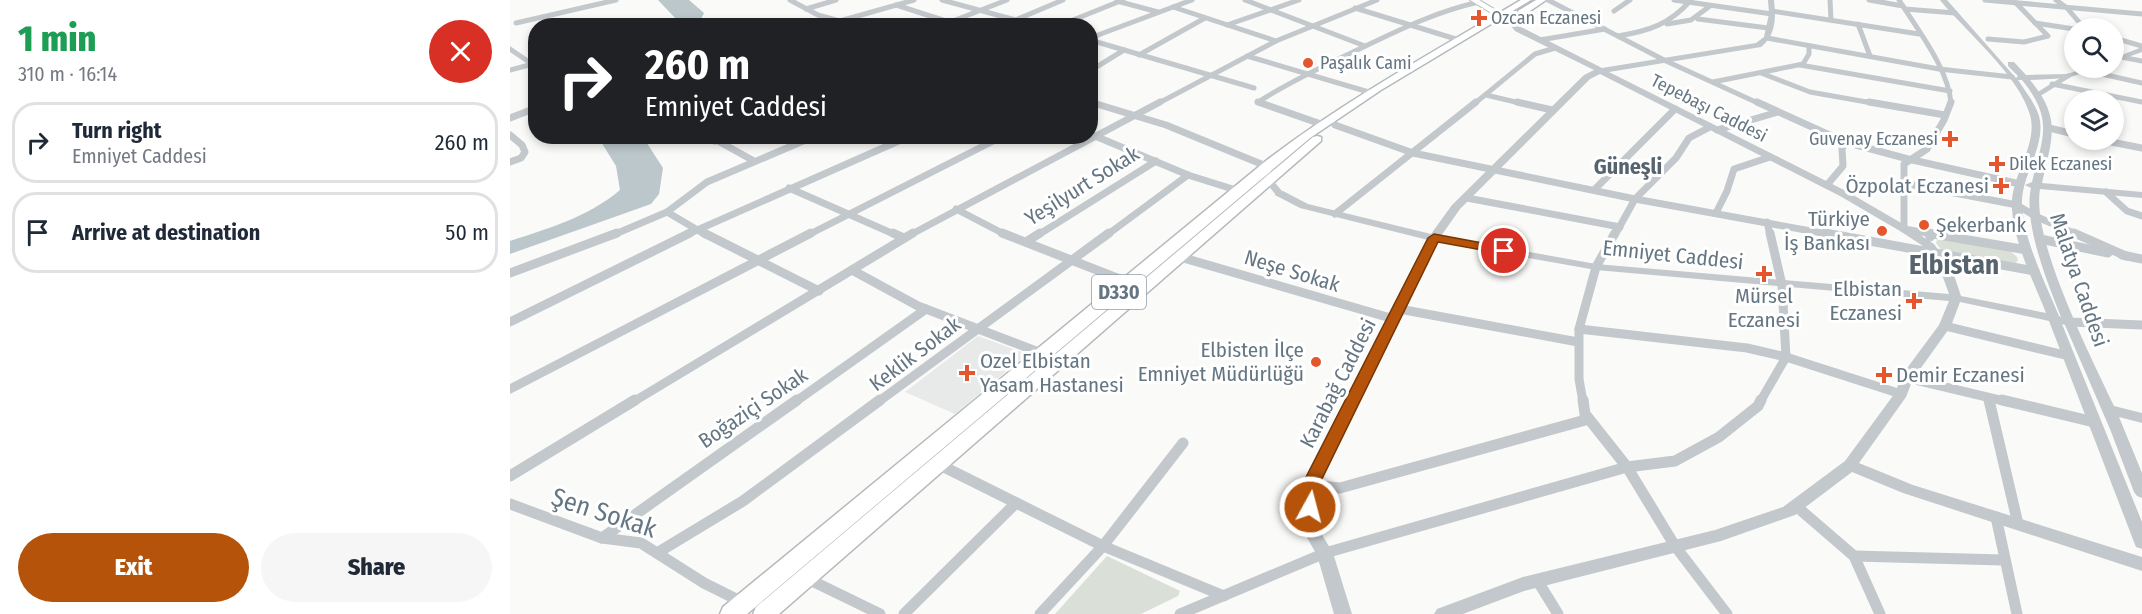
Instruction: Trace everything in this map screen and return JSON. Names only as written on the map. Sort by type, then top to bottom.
[{"type":"main road","name":"D330","points":[[764,614],[1269,181],[1328,124],[1505,18],[1527,0]]},
{"type":"main road","name":"D330","points":[[731,614],[1130,283],[1266,166],[1372,93],[1459,40],[1542,0]]},
{"type":"main road","name":"Tepebaşı Caddesi","points":[[1477,1],[1505,18]]},
{"type":"street","points":[[535,18],[616,0]]},
{"type":"street","points":[[790,0],[818,15],[832,18]]},
{"type":"street","points":[[806,9],[836,0]]},
{"type":"street","points":[[849,18],[914,0]]},
{"type":"street","points":[[942,0],[1008,18]]},
{"type":"street","points":[[959,18],[1007,0]]},
{"type":"street","points":[[1020,18],[1063,0]]},
{"type":"street","points":[[1112,0],[1158,12]]},
{"type":"street","points":[[1098,36],[1192,0]]},
{"type":"street","points":[[1245,0],[1365,46]]},
{"type":"street","points":[[1227,25],[1299,0]]},
{"type":"street","points":[[1098,134],[1276,41],[1377,0]]},
{"type":"street","points":[[1548,0],[1666,61],[1845,142],[1908,159],[2020,184],[2142,195]]},
{"type":"street","points":[[1614,11],[1630,0]]},
{"type":"street","points":[[1674,0],[1919,33]]},
{"type":"street","points":[[1599,71],[1758,45],[1767,38],[1772,13],[1771,0]]},
{"type":"street","points":[[1830,0],[1831,20]]},
{"type":"street","points":[[1869,0],[1955,13]]},
{"type":"street","points":[[1942,0],[2018,78],[2030,102],[2037,127],[2020,184],[2017,213],[2027,250],[2142,542]]},
{"type":"street","name":"Malatya Caddesi","points":[[1953,0],[1988,39],[2018,78],[2039,94],[2049,120],[2033,204],[2040,239],[2069,322],[2109,410],[2142,492]]},
{"type":"street","points":[[1985,0],[2142,14]]},
{"type":"street","points":[[2056,0],[2076,18]]},
{"type":"street","points":[[1078,18],[1121,1]]},
{"type":"street","points":[[1477,1],[1408,25],[1305,74],[1258,102],[1413,153],[1635,199],[1767,222],[1931,244],[2027,250]]},
{"type":"street","points":[[1618,36],[1657,29],[1667,24],[1690,1]]},
{"type":"street","points":[[1988,39],[2028,42],[2048,36],[2016,3]]},
{"type":"street","points":[[896,5],[937,18]]},
{"type":"street","points":[[1902,5],[1950,91],[1951,104],[1926,151],[1908,159],[1904,164],[1904,228]]},
{"type":"street","points":[[1667,24],[1680,24],[1698,18],[1710,6]]},
{"type":"street","points":[[1173,7],[1276,41]]},
{"type":"street","points":[[1355,8],[1459,40]]},
{"type":"street","points":[[1139,55],[1206,18]]},
{"type":"street","name":"Tepebaşı Caddesi","points":[[1505,18],[1518,29],[1827,185],[1931,244]]},
{"type":"street","points":[[1698,18],[1768,28]]},
{"type":"street","points":[[512,23],[528,19]]},
{"type":"street","points":[[2036,23],[2064,27]]},
{"type":"street","points":[[1858,24],[1870,56]]},
{"type":"street","points":[[1540,40],[1605,29]]},
{"type":"street","points":[[1767,38],[1939,69],[2018,78],[2064,76]]},
{"type":"street","points":[[1098,42],[1254,88]]},
{"type":"street","points":[[2124,42],[2142,48]]},
{"type":"street","points":[[1800,65],[1809,54],[1809,46]]},
{"type":"street","points":[[1335,214],[1535,54],[1555,48]]},
{"type":"street","points":[[2124,55],[2142,48]]},
{"type":"street","points":[[510,49],[528,60]]},
{"type":"street","points":[[1098,66],[1124,50]]},
{"type":"street","points":[[1247,56],[1372,93]]},
{"type":"street","points":[[2124,59],[2142,61]]},
{"type":"street","points":[[510,69],[528,65]]},
{"type":"street","points":[[1713,82],[1800,65],[1950,91]]},
{"type":"street","name":"Karabağ Caddesi","points":[[1343,614],[1325,553],[1310,529],[1310,485],[1434,241],[1456,207],[1552,110],[1587,77],[1599,71]]},
{"type":"street","points":[[1761,73],[1810,92],[1945,115]]},
{"type":"street","points":[[2039,94],[2064,78]]},
{"type":"street","points":[[2123,78],[2142,83]]},
{"type":"street","points":[[2052,84],[2142,102]]},
{"type":"street","points":[[1486,95],[1552,110]]},
{"type":"street","points":[[1098,104],[1136,114],[1266,166],[1269,181],[1279,193]]},
{"type":"street","points":[[1594,190],[1675,109]]},
{"type":"street","points":[[511,117],[528,111]]},
{"type":"street","points":[[1727,614],[1675,546],[1627,467],[1585,414],[1579,379],[1578,342],[1596,267],[1635,199],[1676,158],[1689,138],[1714,128],[1778,112]]},
{"type":"street","points":[[2049,128],[2064,132]]},
{"type":"street","points":[[510,135],[522,145],[525,152],[521,158],[510,162]]},
{"type":"street","points":[[1098,137],[1188,175],[1239,191]]},
{"type":"street","points":[[1827,185],[1843,166],[1842,149],[1845,142]]},
{"type":"street","points":[[722,144],[754,161]]},
{"type":"street","points":[[510,273],[626,230],[667,212],[707,182],[795,144]]},
{"type":"street","points":[[510,322],[698,229],[891,144]]},
{"type":"street","points":[[510,389],[987,144]]},
{"type":"street","points":[[510,476],[904,238],[1080,144]]},
{"type":"street","points":[[2124,144],[2142,148]]},
{"type":"street","points":[[1716,213],[1727,191],[1734,169],[1770,157]]},
{"type":"street","name":"Yeşilyurt Sokak","points":[[1026,242],[1156,161]]},
{"type":"street","name":"Keklik Sokak","points":[[657,553],[743,501],[1188,175]]},
{"type":"street","points":[[1903,183],[2017,205],[2035,216],[2126,256]]},
{"type":"street","points":[[789,188],[904,238]]},
{"type":"street","points":[[2106,192],[2127,211],[2142,216]]},
{"type":"street","name":"Emniyet Caddesi","points":[[1279,193],[1304,206],[1434,241],[1596,267],[1782,285],[1956,298],[2069,322]]},
{"type":"street","points":[[1467,198],[1620,227]]},
{"type":"street","points":[[956,209],[999,232],[1130,283]]},
{"type":"street","points":[[667,212],[756,261],[819,291]]},
{"type":"street","points":[[1180,614],[1325,553],[1627,467],[1675,461],[1719,437],[1758,406],[1786,357],[1782,285],[1767,222]]},
{"type":"street","points":[[2040,239],[2142,259]]},
{"type":"street","points":[[1931,244],[2035,271]]},
{"type":"street","points":[[1443,614],[1537,580],[1675,546],[1747,525],[1789,511],[1796,506],[1850,465],[1901,394],[1907,378],[1945,326],[1956,298],[1946,269],[1931,244]]},
{"type":"street","name":"Neşe Sokak","points":[[1180,256],[1396,314],[1578,342]]},
{"type":"street","points":[[852,270],[926,309],[1044,354]]},
{"type":"street","name":"Boğaziçi Sokak","points":[[602,538],[926,309]]},
{"type":"street","points":[[2069,322],[2142,326]]},
{"type":"street","points":[[1945,326],[2069,356]]},
{"type":"street","points":[[1580,329],[1747,348],[1786,357],[1901,394]]},
{"type":"street","points":[[1907,378],[2094,422]]},
{"type":"street","points":[[1989,399],[2018,524]]},
{"type":"street","points":[[2109,410],[2142,418]]},
{"type":"street","points":[[1310,485],[1340,488],[1589,419]]},
{"type":"street","points":[[1040,614],[1103,546],[1183,443]]},
{"type":"street","points":[[938,464],[1103,546],[1224,596]]},
{"type":"street","points":[[1850,465],[1908,489],[2142,564]]},
{"type":"street","points":[[904,614],[1016,502]]},
{"type":"street","name":"Şen Sokak","points":[[510,504],[602,538],[641,543],[704,583],[744,603]]},
{"type":"street","points":[[1796,506],[1854,556],[1880,614]]},
{"type":"street","points":[[1996,518],[2003,560],[2017,614]]},
{"type":"street","points":[[1854,556],[2003,560]]},
{"type":"street","points":[[806,578],[880,614]]},
{"type":"street","points":[[1537,580],[1558,614]]},
{"type":"shaded area","points":[[658,0],[689,0],[704,13],[702,18],[675,18]]},
{"type":"shaded area","points":[[602,144],[648,144],[663,168],[659,194],[651,204],[510,254],[510,241],[582,215],[620,190],[616,166]]},
{"type":"shaded area","points":[[1943,239],[2010,251],[2018,260],[2016,263],[1943,252],[1936,243],[1937,240]]},
{"type":"shaded area","name":"Ozel Elbistan Yasam Hastanesi","points":[[978,336],[1027,354],[955,414],[905,392]]},
{"type":"shaded area","points":[[1107,556],[1180,591],[1178,596],[1141,614],[1055,614]]},
{"type":"place","name":"Ozcan Eczanesi","points":[[1479,18]]},
{"type":"place","name":"Paşalık Cami","points":[[1308,63]]},
{"type":"place","name":"Guvenay Eczanesi","points":[[1950,139]]},
{"type":"place","name":"Dilek Eczanesi","points":[[1997,164]]},
{"type":"place","name":"Özpolat Eczanesi","points":[[2001,186]]},
{"type":"place","name":"Şekerbank","points":[[1924,225]]},
{"type":"place","name":"Türkiye İş Bankası","points":[[1882,231]]},
{"type":"place","name":"Mürsel Eczanesi","points":[[1764,274]]},
{"type":"place","name":"Elbistan Eczanesi","points":[[1914,301]]},
{"type":"place","name":"Elbisten İlçe Emniyet Müdürlüğü","points":[[1316,362]]},
{"type":"place","name":"Ozel Elbistan Yasam Hastanesi","points":[[967,373]]},
{"type":"place","name":"Demir Eczanesi","points":[[1884,375]]},
{"type":"district","name":"Güneşli","points":[[1628,166]]},
{"type":"district","name":"Elbistan","points":[[1954,265]]},
{"type":"route","points":[[1310,507],[1310,485],[1434,238],[1504,251]]}]
